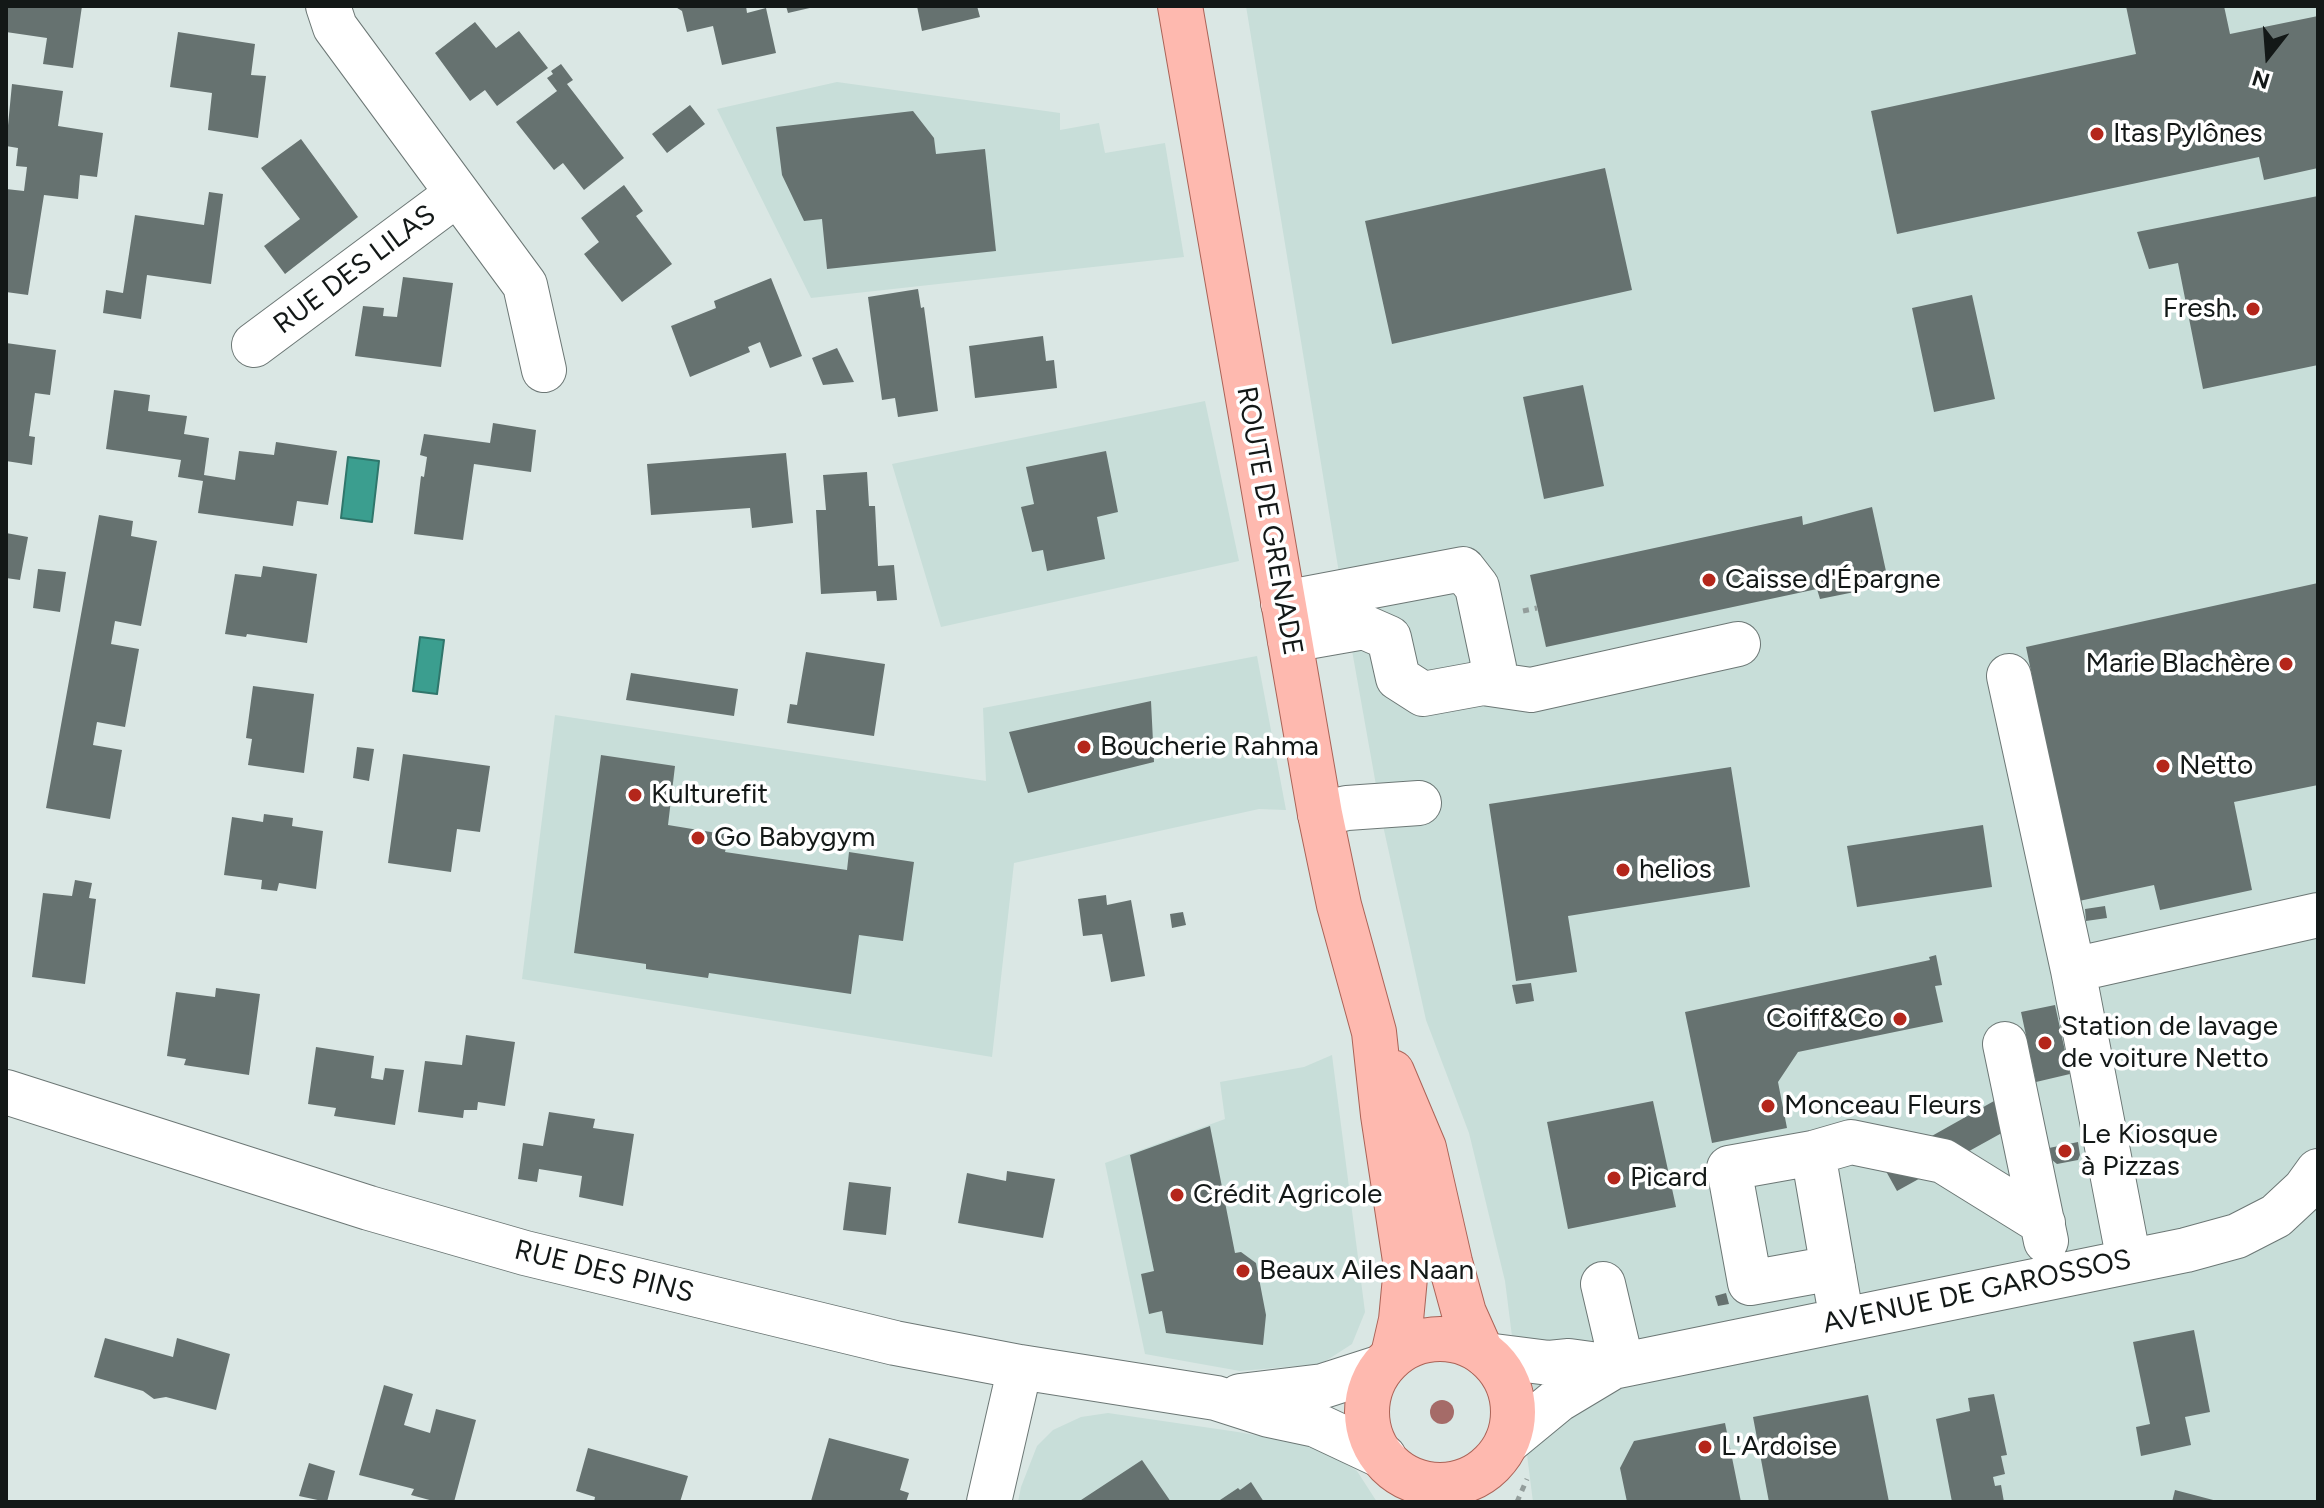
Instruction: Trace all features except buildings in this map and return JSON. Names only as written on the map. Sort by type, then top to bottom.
[{"type":"main road","name":"ROUTE DE GRENADE","points":[[1180,6],[1320,814],[1339,905],[1374,1032],[1424,1148],[1464,1313],[1484,1353]]},
{"type":"main road","name":"ROUTE DE GRENADE","points":[[1374,1032],[1406,1267],[1401,1320],[1388,1361]]},
{"type":"main road","points":[[1436,1338],[1459,1341],[1484,1353],[1506,1380],[1511,1395],[1512,1427],[1497,1468],[1450,1483],[1434,1484],[1402,1478],[1375,1444],[1367,1413],[1368,1397],[1388,1361],[1414,1344],[1436,1338]]},
{"type":"street","name":"RUE DES LILAS","points":[[328,6],[335,27],[525,285],[544,370]]},
{"type":"street","name":"RUE DES LILAS","points":[[254,345],[457,194]]},
{"type":"street","points":[[1287,621],[1463,569],[1477,587],[1494,667],[1483,683]]},
{"type":"street","points":[[1287,621],[1364,627],[1389,638],[1398,678],[1423,694],[1483,683],[1531,690],[1738,644]]},
{"type":"street","points":[[2009,676],[2073,970],[2129,1261]]},
{"type":"street","points":[[1320,814],[1347,808],[1419,803]]},
{"type":"street","points":[[2073,970],[2318,915]]},
{"type":"street","points":[[2005,1044],[2053,1276]]},
{"type":"street","name":"RUE DES PINS","points":[[6,1092],[369,1208],[525,1253],[895,1343],[1020,1367],[1270,1405],[1316,1425],[1402,1478]]},
{"type":"street","points":[[1833,1268],[1750,1283],[1729,1168],[1813,1153],[1851,1142],[1943,1161],[2043,1223]]},
{"type":"street","points":[[1813,1153],[1841,1320]]},
{"type":"street","name":"AVENUE DE GAROSSOS","points":[[1484,1353],[1617,1366],[2129,1261],[2237,1236],[2276,1216],[2305,1189],[2318,1171]]},
{"type":"street","points":[[1603,1284],[1617,1366]]},
{"type":"street","name":"RUE DES PINS","points":[[1270,1405],[1388,1361]]},
{"type":"street","name":"AVENUE DE GAROSSOS","points":[[1497,1468],[1558,1400],[1617,1366]]},
{"type":"street","points":[[989,1502],[1020,1367]]},
{"type":"shaded area","points":[[1246,6],[2318,6],[2318,1502],[1533,1502],[1505,1281],[1469,1133],[1426,1020],[1384,830]]},
{"type":"shaded area","points":[[837,82],[1060,113],[1060,130],[1099,123],[1105,153],[1165,143],[1184,257],[811,298],[717,109]]},
{"type":"shaded area","points":[[1205,401],[1239,561],[941,627],[892,464]]},
{"type":"shaded area","points":[[348,457],[379,461],[372,522],[341,518]]},
{"type":"shaded area","points":[[420,637],[444,640],[437,694],[413,691]]},
{"type":"shaded area","points":[[1257,656],[1286,810],[1259,809],[1014,863],[992,1057],[522,979],[555,715],[986,781],[983,708]]},
{"type":"shaded area","points":[[1332,1055],[1365,1312],[1352,1344],[1321,1364],[1240,1371],[1145,1354],[1105,1163],[1225,1119],[1220,1082],[1304,1067]]},
{"type":"shaded area","points":[[1108,1413],[1318,1447],[1357,1471],[1377,1502],[1018,1502],[1037,1446],[1053,1430],[1081,1417]]},
{"type":"place","name":"Itas Pylônes","points":[[2097,134]]},
{"type":"place","name":"Fresh.","points":[[2253,309]]},
{"type":"place","name":"Caisse d'Épargne","points":[[1709,580]]},
{"type":"place","name":"Marie Blachère","points":[[2286,664]]},
{"type":"place","name":"Boucherie Rahma","points":[[1084,747]]},
{"type":"place","name":"Netto","points":[[2163,766]]},
{"type":"place","name":"Kulturefit","points":[[635,795]]},
{"type":"place","name":"Go Babygym","points":[[698,838]]},
{"type":"place","name":"helios","points":[[1623,870]]},
{"type":"place","name":"Coiff&Co","points":[[1900,1019]]},
{"type":"place","name":"Station de lavage de voiture Netto","points":[[2045,1043]]},
{"type":"place","name":"Monceau Fleurs","points":[[1768,1106]]},
{"type":"place","name":"Le Kiosque à Pizzas","points":[[2065,1151]]},
{"type":"place","name":"Picard","points":[[1614,1178]]},
{"type":"place","name":"Crédit Agricole","points":[[1177,1195]]},
{"type":"place","name":"Beaux Ailes Naan","points":[[1243,1271]]},
{"type":"place","name":"L'Ardoise","points":[[1705,1447]]}]
